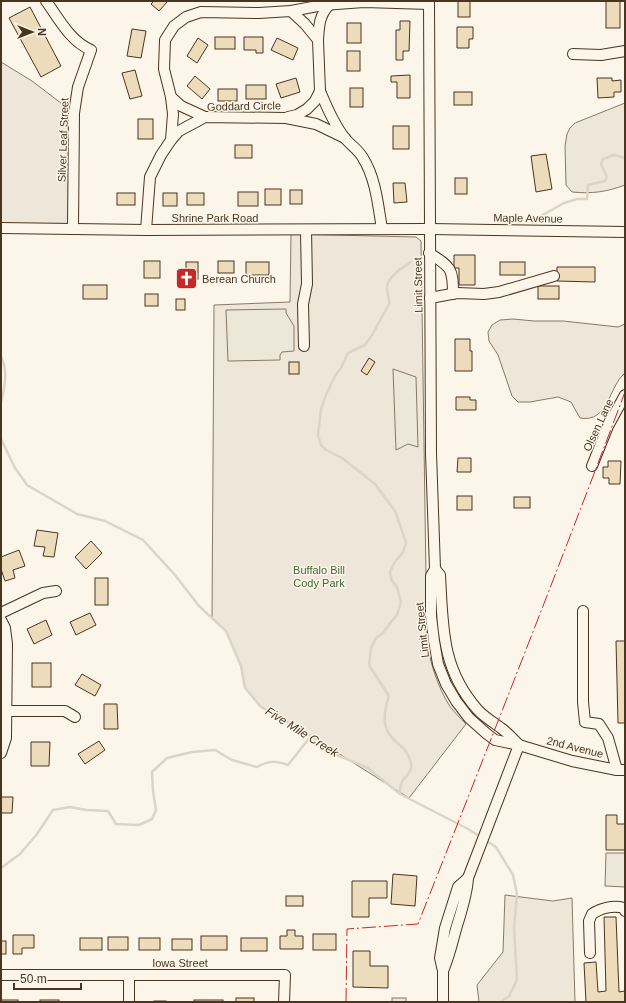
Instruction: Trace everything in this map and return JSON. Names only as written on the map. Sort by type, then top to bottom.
[{"type":"street","name":"Silver Leaf Street","points":[[46,1],[73,38],[82,46],[91,50],[78,87],[74,113],[73,228]]},
{"type":"street","points":[[171,140],[173,114],[171,97],[164,69],[165,40],[174,26],[186,17],[201,12],[259,13],[291,11],[329,5],[364,2],[429,2]]},
{"type":"street","name":"Limit Street","points":[[429,2],[431,452],[435,569],[431,576],[431,616],[434,641],[438,664],[446,684],[456,701],[469,718],[495,740],[519,745]]},
{"type":"street","points":[[286,118],[297,115],[307,109],[315,101],[320,91],[318,40],[319,21],[322,12],[329,5]]},
{"type":"street","points":[[291,11],[305,24],[318,40]]},
{"type":"street","points":[[573,54],[601,55],[625,51]]},
{"type":"street","name":"Goddard Circle","points":[[320,91],[330,115],[345,138]]},
{"type":"street","points":[[171,97],[181,106],[205,117]]},
{"type":"street","name":"Goddard Circle","points":[[146,230],[150,177],[161,155],[179,131],[205,117],[286,118],[316,124],[345,138],[355,146],[369,168],[376,194],[382,229]]},
{"type":"street","name":"Shrine Park Road","points":[[1,228],[146,230],[430,229]]},
{"type":"street","name":"Maple Avenue","points":[[430,229],[625,232]]},
{"type":"street","points":[[304,346],[303,304],[307,284],[306,230]]},
{"type":"street","points":[[429,253],[443,262],[450,269],[453,276],[453,294]]},
{"type":"street","points":[[430,298],[453,294],[484,294],[498,292],[554,276]]},
{"type":"street","name":"Olsen Lane","points":[[592,466],[608,426],[625,395]]},
{"type":"street","points":[[1,614],[43,593],[56,590]]},
{"type":"street","points":[[584,611],[583,702],[585,722],[599,724],[608,738],[621,770]]},
{"type":"street","points":[[1,620],[5,628],[7,644],[6,738],[1,753]]},
{"type":"street","points":[[6,711],[65,711],[75,717]]},
{"type":"street","points":[[443,1002],[443,971],[449,959],[467,892],[468,878],[519,745]]},
{"type":"street","name":"2nd Avenue","points":[[519,745],[572,761],[621,770]]},
{"type":"street","points":[[590,953],[589,921],[592,914],[600,909],[619,907],[624,908],[625,911]]},
{"type":"street","name":"Iowa Street","points":[[1,975],[285,975],[284,1002]]},
{"type":"street","points":[[128,976],[129,1002]]},
{"type":"green space","points":[[1,62],[32,81],[74,113],[73,228],[1,229]]},
{"type":"green space","points":[[625,103],[625,185],[599,192],[572,192],[566,185],[565,146],[567,134],[570,128],[575,123]]},
{"type":"green space","name":"Buffalo Bill Cody Park","points":[[291,234],[416,237],[421,241],[427,644],[441,691],[455,713],[466,724],[409,798],[311,736],[261,707],[245,688],[241,666],[226,631],[212,619],[214,305],[290,302]]},
{"type":"green space","points":[[513,319],[563,321],[618,327],[625,324],[625,373],[619,379],[607,403],[597,415],[590,418],[580,418],[571,402],[558,397],[530,402],[518,402],[512,396],[498,355],[489,341],[488,332],[492,325],[500,320]]},
{"type":"green space","points":[[505,895],[553,901],[572,898],[575,1002],[479,1002],[477,985],[503,952]]},
{"type":"shaded area","points":[[286,309],[286,313],[294,326],[294,351],[282,352],[280,355],[280,360],[228,361],[226,310]]},
{"type":"shaded area","points":[[393,369],[416,377],[418,447],[408,444],[396,450]]},
{"type":"shaded area","points":[[606,853],[625,853],[625,887],[605,886]]},
{"type":"shaded area","points":[[392,998],[406,998],[406,1002],[392,1002]]},
{"type":"building","points":[[154,1],[168,1],[159,11],[151,4]]},
{"type":"building","points":[[458,1],[470,1],[470,17],[458,17]]},
{"type":"building","points":[[606,1],[620,1],[620,28],[606,28]]},
{"type":"building","points":[[30,7],[61,66],[41,77],[9,18]]},
{"type":"building","points":[[400,21],[410,21],[409,51],[403,51],[403,60],[396,60],[396,30],[400,30]]},
{"type":"building","points":[[347,23],[361,23],[361,43],[347,43]]},
{"type":"building","points":[[457,27],[473,27],[473,39],[469,39],[469,48],[457,48]]},
{"type":"building","points":[[132,29],[146,31],[141,58],[127,56]]},
{"type":"building","points":[[215,37],[235,37],[235,49],[215,49]]},
{"type":"building","points":[[244,37],[263,37],[263,53],[256,53],[256,50],[244,50]]},
{"type":"building","points":[[198,38],[208,45],[197,63],[187,56]]},
{"type":"building","points":[[277,38],[298,48],[293,60],[271,50]]},
{"type":"building","points":[[347,51],[360,51],[360,71],[347,71]]},
{"type":"building","points":[[135,70],[142,96],[130,99],[122,73]]},
{"type":"building","points":[[410,75],[410,98],[397,98],[397,82],[391,82],[391,76]]},
{"type":"building","points":[[195,76],[210,89],[202,99],[187,86]]},
{"type":"building","points":[[296,78],[300,92],[281,98],[276,84]]},
{"type":"building","points":[[597,78],[612,78],[612,81],[621,80],[621,92],[614,92],[614,97],[598,98]]},
{"type":"building","points":[[246,85],[266,85],[266,99],[246,99]]},
{"type":"building","points":[[350,88],[363,88],[363,107],[350,107]]},
{"type":"building","points":[[218,89],[237,89],[237,101],[218,101]]},
{"type":"building","points":[[454,92],[472,92],[472,105],[454,105]]},
{"type":"building","points":[[138,119],[153,119],[153,139],[138,139]]},
{"type":"building","points":[[393,126],[409,126],[409,149],[393,149]]},
{"type":"building","points":[[235,145],[252,145],[252,158],[235,158]]},
{"type":"building","points":[[546,154],[552,189],[536,192],[531,156]]},
{"type":"building","points":[[455,178],[467,178],[467,194],[455,194]]},
{"type":"building","points":[[393,183],[405,183],[407,202],[394,203]]},
{"type":"building","points":[[265,189],[281,189],[281,205],[265,205]]},
{"type":"building","points":[[290,190],[302,190],[302,204],[290,204]]},
{"type":"building","points":[[238,192],[258,192],[258,206],[238,206]]},
{"type":"building","points":[[117,193],[135,193],[135,205],[117,205]]},
{"type":"building","points":[[163,193],[177,193],[177,206],[163,206]]},
{"type":"building","points":[[187,193],[204,193],[204,205],[187,205]]},
{"type":"building","points":[[454,255],[475,255],[475,285],[459,285],[459,268],[454,268]]},
{"type":"building","points":[[144,261],[160,261],[160,278],[144,278]]},
{"type":"building","points":[[218,261],[234,261],[234,273],[218,273]]},
{"type":"building","points":[[186,262],[198,262],[198,279],[186,279]]},
{"type":"building","points":[[246,262],[269,262],[269,275],[246,275]]},
{"type":"building","points":[[500,262],[525,262],[525,275],[500,275]]},
{"type":"building","points":[[557,267],[595,267],[595,282],[557,281]]},
{"type":"building","points":[[83,285],[107,285],[107,299],[83,299]]},
{"type":"building","points":[[538,286],[559,286],[559,299],[538,299]]},
{"type":"building","points":[[145,294],[158,294],[158,306],[145,306]]},
{"type":"building","points":[[176,299],[185,299],[185,310],[176,310]]},
{"type":"building","points":[[455,339],[470,339],[470,351],[472,351],[472,371],[455,371]]},
{"type":"building","points":[[369,358],[375,362],[367,375],[361,371]]},
{"type":"building","points":[[289,362],[299,362],[299,374],[289,374]]},
{"type":"building","points":[[456,397],[470,397],[470,400],[476,400],[476,410],[456,410]]},
{"type":"building","points":[[458,458],[471,458],[471,472],[457,472]]},
{"type":"building","points":[[608,461],[621,461],[620,484],[609,484],[609,478],[603,478],[603,467],[608,467]]},
{"type":"building","points":[[457,496],[472,496],[472,510],[457,510]]},
{"type":"building","points":[[514,497],[530,497],[530,508],[514,508]]},
{"type":"building","points":[[37,530],[58,533],[54,557],[43,556],[45,547],[34,546]]},
{"type":"building","points":[[91,541],[102,553],[86,569],[75,557]]},
{"type":"building","points":[[19,550],[25,566],[13,570],[15,578],[5,581],[1,569],[1,557]]},
{"type":"building","points":[[95,578],[108,578],[108,605],[95,605]]},
{"type":"building","points":[[90,613],[96,625],[76,635],[70,622]]},
{"type":"building","points":[[46,620],[52,635],[34,644],[27,629]]},
{"type":"building","points":[[616,641],[625,641],[625,723],[618,723]]},
{"type":"building","points":[[32,663],[51,663],[51,687],[32,687]]},
{"type":"building","points":[[82,674],[101,685],[95,696],[75,685]]},
{"type":"building","points":[[104,704],[117,704],[118,729],[104,729]]},
{"type":"building","points":[[99,741],[105,750],[85,764],[78,754]]},
{"type":"building","points":[[31,742],[50,742],[49,766],[31,766]]},
{"type":"building","points":[[1,797],[13,797],[12,813],[1,813]]},
{"type":"building","points":[[606,815],[617,815],[617,824],[625,824],[625,850],[606,850]]},
{"type":"building","points":[[393,874],[417,876],[415,906],[391,904]]},
{"type":"building","points":[[352,881],[387,881],[387,898],[369,898],[369,917],[352,917]]},
{"type":"building","points":[[286,896],[303,896],[303,906],[286,906]]},
{"type":"building","points":[[604,917],[616,917],[619,992],[625,991],[625,1002],[586,1002],[584,963],[596,962],[598,992],[606,991]]},
{"type":"building","points":[[287,930],[295,930],[295,936],[303,936],[303,949],[280,949],[280,936],[287,936]]},
{"type":"building","points":[[313,934],[336,934],[336,950],[313,950]]},
{"type":"building","points":[[13,935],[34,935],[34,948],[22,948],[22,954],[13,954]]},
{"type":"building","points":[[201,936],[227,936],[227,950],[201,950]]},
{"type":"building","points":[[108,937],[128,937],[128,950],[108,950]]},
{"type":"building","points":[[80,938],[102,938],[102,950],[80,950]]},
{"type":"building","points":[[139,938],[160,938],[160,950],[139,950]]},
{"type":"building","points":[[241,938],[267,938],[267,951],[241,951]]},
{"type":"building","points":[[172,939],[192,939],[192,950],[172,950]]},
{"type":"building","points":[[1,941],[6,941],[6,954],[1,954]]},
{"type":"building","points":[[353,951],[370,951],[370,966],[388,966],[388,988],[353,987]]},
{"type":"building","points":[[236,998],[254,998],[254,1002],[236,1002]]},
{"type":"building","points":[[1,1000],[18,1000],[18,1002],[1,1002]]},
{"type":"building","points":[[40,1000],[59,1000],[59,1002],[40,1002]]},
{"type":"building","points":[[194,1000],[223,1000],[223,1002],[194,1002]]},
{"type":"building","points":[[166,1001],[166,1002],[154,1002]]},
{"type":"waterway","points":[[541,216],[564,203],[577,199],[587,199],[588,185],[605,181],[607,177],[601,164],[603,159],[614,155],[625,158]]},
{"type":"waterway","points":[[400,794],[401,785],[411,769],[411,763],[406,752],[389,734],[385,724],[385,713],[389,696],[369,665],[371,648],[376,638],[383,633],[397,615],[401,602],[397,587],[392,581],[390,572],[394,563],[403,552],[406,542],[395,511],[375,484],[342,458],[326,450],[321,445],[318,435],[321,409],[335,376],[341,368],[348,353],[365,345],[372,335],[389,304],[387,288],[389,280],[411,262]]},
{"type":"waterway","name":"Five Mile Creek","points":[[1,357],[5,367],[5,385],[1,402]]},
{"type":"waterway","name":"Five Mile Creek","points":[[1,439],[15,468],[27,485],[77,514],[105,521],[143,540],[175,575],[199,606],[226,631],[241,666],[245,688],[261,707],[311,736],[337,755],[368,768],[400,794],[481,837]]},
{"type":"waterway","points":[[1,868],[20,854],[37,834],[53,810],[70,807],[86,810],[108,811],[116,824],[139,825],[152,819],[156,810],[152,772],[167,758],[192,752],[215,750],[232,760],[257,767],[265,763],[272,762],[288,765],[311,736]]},
{"type":"waterway","name":"Five Mile Creek","points":[[485,840],[496,847],[513,875],[517,894],[514,928],[517,980],[509,996],[502,1002]]},
{"type":"power","points":[[346,1002],[347,929],[418,924],[549,592],[625,392]]},
{"type":"place","name":"Berean Church","points":[[187,279]]}]
